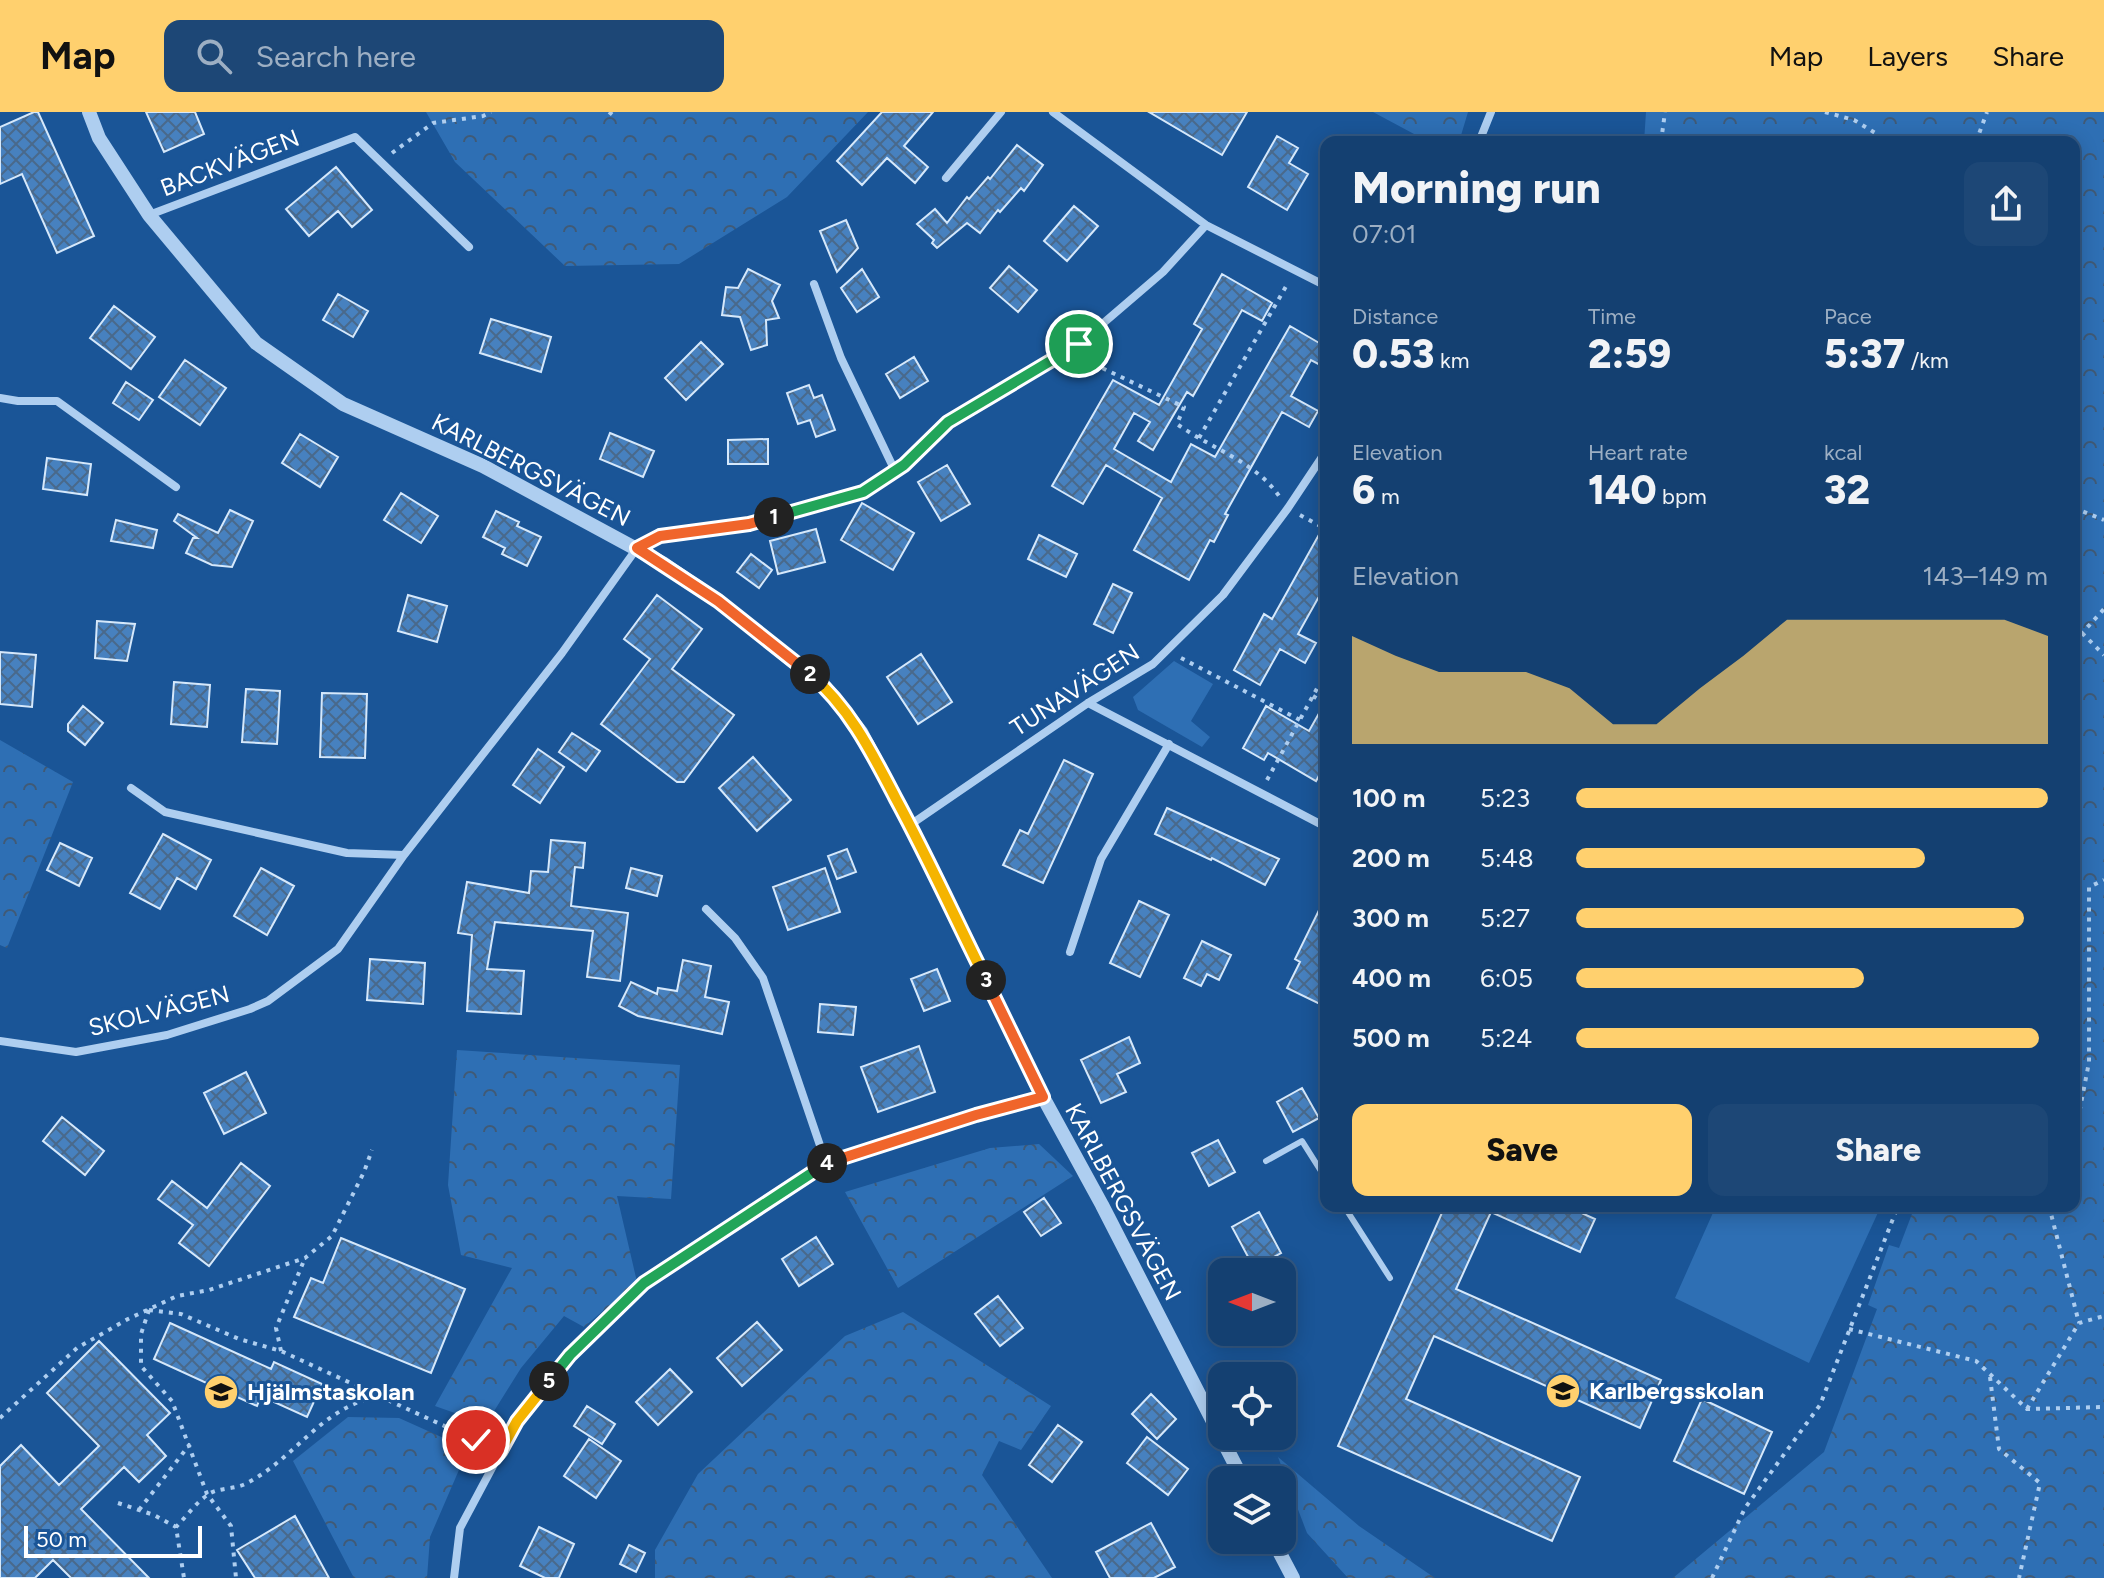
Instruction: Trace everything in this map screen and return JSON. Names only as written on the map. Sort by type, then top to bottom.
[{"type":"street","name":"KARLBERGSVÄGEN","points":[[89,112],[99,138],[149,215],[256,343],[343,404],[483,466],[637,548],[718,601],[826,688],[861,732],[910,825],[1043,1097],[1236,1466]]},
{"type":"street","points":[[946,178],[1001,112]]},
{"type":"street","points":[[1053,112],[1206,225],[1320,283]]},
{"type":"street","points":[[1481,136],[1491,112]]},
{"type":"street","name":"BACKVÄGEN","points":[[149,215],[355,137],[469,247]]},
{"type":"street","points":[[637,548],[660,536],[749,524],[863,492],[895,471],[948,422],[1079,344],[1163,272],[1206,225]]},
{"type":"street","points":[[814,284],[841,358],[895,471]]},
{"type":"street","points":[[0,398],[57,401],[176,487]]},
{"type":"street","name":"TUNAVÄGEN","points":[[910,825],[1088,703],[1153,664],[1223,595],[1320,460]]},
{"type":"street","name":"SKOLVÄGEN","points":[[0,1041],[76,1052],[167,1035],[268,1001],[338,949],[404,855],[562,653],[637,548]]},
{"type":"street","points":[[1088,703],[1320,824]]},
{"type":"street","points":[[1070,952],[1101,859],[1169,744]]},
{"type":"street","points":[[131,788],[165,812],[347,853],[404,855]]},
{"type":"street","points":[[706,909],[735,938],[763,978],[826,1163]]},
{"type":"street","points":[[454,1578],[460,1528],[517,1421],[570,1355],[644,1283],[826,1163],[1043,1097]]},
{"type":"street","points":[[1280,1554],[1293,1578]]},
{"type":"lane","points":[[1266,1161],[1302,1141],[1320,1170]]},
{"type":"lane","points":[[1348,1212],[1390,1278]]},
{"type":"path","points":[[380,161],[433,123],[483,116],[491,112]]},
{"type":"path","points":[[1662,136],[1665,112]]},
{"type":"path","points":[[1825,112],[1854,120],[1880,136]]},
{"type":"path","points":[[1978,136],[1987,112]]},
{"type":"path","points":[[1199,438],[1295,271]]},
{"type":"path","points":[[1079,344],[1098,366],[1184,407],[1177,424],[1254,471],[1272,485],[1288,508],[1320,526]]},
{"type":"path","points":[[2080,510],[2104,520]]},
{"type":"path","points":[[2080,635],[2104,609]]},
{"type":"path","points":[[2082,633],[2104,655]]},
{"type":"path","points":[[1167,650],[1300,720]]},
{"type":"path","points":[[1260,792],[1320,683]]},
{"type":"path","points":[[1313,696],[1320,700]]},
{"type":"path","points":[[2080,1109],[2089,1062],[2089,887],[2104,880]]},
{"type":"path","points":[[0,1418],[77,1348],[128,1319],[177,1296],[209,1290],[305,1258],[332,1236],[372,1150]]},
{"type":"path","points":[[1712,1578],[1745,1508],[1820,1405],[1896,1212]]},
{"type":"path","points":[[2051,1212],[2079,1323]]},
{"type":"path","points":[[281,1351],[276,1328],[305,1258]]},
{"type":"path","points":[[149,1310],[181,1314],[239,1339],[281,1351],[500,1452]]},
{"type":"path","points":[[149,1310],[141,1334],[141,1366],[172,1401],[207,1494],[231,1526],[236,1578]]},
{"type":"path","points":[[2027,1409],[2079,1323],[2104,1316]]},
{"type":"path","points":[[1849,1329],[1976,1361],[2027,1409],[2104,1407]]},
{"type":"path","points":[[1990,1374],[1999,1449],[2040,1483],[2019,1578]]},
{"type":"path","points":[[176,1527],[207,1494],[244,1485],[289,1455],[320,1423],[363,1399],[379,1396]]},
{"type":"path","points":[[139,1510],[190,1444]]},
{"type":"path","points":[[118,1503],[176,1527]]},
{"type":"path","points":[[176,1527],[183,1577]]},
{"type":"green space","points":[[426,112],[868,112],[787,197],[679,264],[565,266],[455,162]]},
{"type":"green space","points":[[1373,112],[1468,112],[1461,136],[1418,136]]},
{"type":"green space","points":[[1646,112],[1683,112],[1681,136],[1644,136]]},
{"type":"green space","points":[[1676,112],[2104,112],[2104,1578],[1673,1578],[1824,1452],[1877,1309],[1868,1305],[1889,1245],[1899,1248],[1913,1212],[2080,1212],[2080,136],[1673,136]]},
{"type":"green space","points":[[1174,661],[1213,684],[1191,721],[1210,737],[1202,747],[1138,710],[1133,697]]},
{"type":"green space","points":[[0,740],[73,782],[7,948],[0,945]]},
{"type":"green space","points":[[457,1050],[680,1065],[671,1199],[617,1196],[637,1282],[584,1327],[564,1316],[521,1368],[486,1424],[435,1406],[512,1268],[461,1255],[448,1185]]},
{"type":"green space","points":[[1039,1144],[1073,1176],[898,1288],[845,1192],[990,1148]]},
{"type":"green space","points":[[1713,1212],[1878,1212],[1809,1363],[1675,1298]]},
{"type":"green space","points":[[903,1312],[1051,1406],[1021,1450],[999,1441],[982,1475],[1052,1578],[655,1578],[655,1550],[698,1474],[845,1336]]},
{"type":"green space","points":[[348,1417],[399,1418],[468,1449],[430,1537],[427,1578],[354,1578],[293,1461]]},
{"type":"green space","points":[[1296,1472],[1359,1526],[1435,1578],[1348,1578],[1307,1533],[1296,1504]]},
{"type":"building","points":[[38,112],[94,236],[57,253],[22,174],[0,184],[0,127]]},
{"type":"building","points":[[146,112],[195,112],[204,134],[164,152]]},
{"type":"building","points":[[882,112],[933,112],[904,146],[928,167],[915,183],[887,158],[862,185],[837,161]]},
{"type":"building","points":[[1149,112],[1247,112],[1222,155]]},
{"type":"building","points":[[1277,136],[1298,148],[1289,163],[1308,174],[1287,210],[1248,187]]},
{"type":"building","points":[[1017,145],[1043,165],[1024,191],[1021,188],[980,233],[967,223],[937,248],[932,243],[934,240],[917,224],[935,209],[947,223],[967,197],[969,199],[988,177],[990,179]]},
{"type":"building","points":[[336,167],[372,210],[352,227],[338,211],[309,236],[286,209]]},
{"type":"building","points":[[1074,206],[1098,226],[1067,261],[1044,241]]},
{"type":"building","points":[[846,220],[858,248],[837,272],[820,231]]},
{"type":"building","points":[[1009,266],[1037,290],[1018,312],[990,288]]},
{"type":"building","points":[[748,269],[780,285],[772,301],[779,318],[766,320],[767,345],[751,350],[740,317],[722,315],[726,287],[738,288]]},
{"type":"building","points":[[862,269],[879,297],[857,312],[841,288]]},
{"type":"building","points":[[1222,274],[1272,303],[1262,321],[1242,310],[1193,396],[1187,392],[1153,450],[1138,441],[1150,422],[1134,413],[1114,449],[1171,482],[1191,444],[1215,457],[1290,326],[1320,344],[1320,365],[1311,360],[1291,396],[1318,411],[1309,427],[1282,412],[1225,514],[1228,515],[1214,542],[1210,540],[1189,580],[1134,550],[1162,498],[1106,465],[1083,504],[1052,486],[1113,380],[1159,405],[1202,329],[1194,324]]},
{"type":"building","points":[[338,294],[368,311],[353,337],[323,320]]},
{"type":"building","points":[[114,306],[155,337],[131,369],[90,338]]},
{"type":"building","points":[[491,319],[551,337],[541,372],[480,353]]},
{"type":"building","points":[[701,342],[723,364],[686,400],[665,378]]},
{"type":"building","points":[[914,357],[928,381],[900,398],[886,374]]},
{"type":"building","points":[[185,360],[226,388],[200,425],[159,397]]},
{"type":"building","points":[[126,382],[153,400],[139,420],[113,403]]},
{"type":"building","points":[[809,385],[814,398],[822,395],[835,430],[816,437],[810,420],[798,424],[787,393]]},
{"type":"building","points":[[610,433],[654,451],[643,477],[600,459]]},
{"type":"building","points":[[300,434],[338,457],[320,487],[282,463]]},
{"type":"building","points":[[768,439],[768,464],[728,464],[728,440]]},
{"type":"building","points":[[47,458],[91,464],[87,495],[43,489]]},
{"type":"building","points":[[947,465],[970,504],[941,521],[918,482]]},
{"type":"building","points":[[401,493],[438,516],[421,543],[384,520]]},
{"type":"building","points":[[862,503],[914,533],[893,570],[841,540]]},
{"type":"building","points":[[230,510],[253,521],[232,567],[212,565],[186,553],[193,538],[197,538],[174,521],[178,514],[218,533]]},
{"type":"building","points":[[496,511],[519,522],[517,526],[541,537],[527,566],[502,554],[505,548],[483,537]]},
{"type":"building","points":[[116,520],[157,530],[153,548],[111,541]]},
{"type":"building","points":[[816,529],[825,562],[778,574],[770,541]]},
{"type":"building","points":[[1320,533],[1320,595],[1298,634],[1316,643],[1305,663],[1280,649],[1260,685],[1234,670],[1264,614],[1272,619]]},
{"type":"building","points":[[1039,535],[1077,554],[1066,577],[1028,559]]},
{"type":"building","points":[[751,554],[772,570],[759,588],[737,572]]},
{"type":"building","points":[[1113,584],[1132,593],[1113,633],[1094,624]]},
{"type":"building","points":[[408,595],[447,606],[437,642],[398,631]]},
{"type":"building","points":[[657,595],[702,629],[672,669],[734,715],[684,782],[677,782],[601,724],[650,659],[624,639]]},
{"type":"building","points":[[97,621],[135,624],[127,661],[95,658]]},
{"type":"building","points":[[0,652],[36,655],[32,707],[0,704]]},
{"type":"building","points":[[921,654],[952,702],[918,724],[887,677]]},
{"type":"building","points":[[174,682],[210,685],[207,727],[171,724]]},
{"type":"building","points":[[246,689],[280,691],[277,744],[242,742]]},
{"type":"building","points":[[322,693],[367,694],[365,758],[320,757]]},
{"type":"building","points":[[83,706],[103,723],[85,745],[68,731],[68,724]]},
{"type":"building","points":[[1266,706],[1309,731],[1320,712],[1320,774],[1316,781],[1268,753],[1264,760],[1243,748]]},
{"type":"building","points":[[572,733],[600,751],[586,771],[559,752]]},
{"type":"building","points":[[538,749],[564,767],[540,803],[513,785]]},
{"type":"building","points":[[753,757],[791,800],[757,831],[719,788]]},
{"type":"building","points":[[1064,760],[1093,774],[1043,883],[1003,865],[1020,830],[1028,834]]},
{"type":"building","points":[[1167,808],[1279,859],[1265,885],[1155,834]]},
{"type":"building","points":[[163,834],[211,860],[196,889],[177,878],[160,909],[130,893]]},
{"type":"building","points":[[551,840],[585,843],[583,868],[575,867],[571,906],[628,913],[620,981],[587,977],[593,931],[495,922],[487,969],[524,971],[521,1014],[467,1011],[472,935],[458,933],[467,882],[529,893],[531,871],[548,872]]},
{"type":"building","points":[[60,843],[92,858],[79,886],[47,870]]},
{"type":"building","points":[[847,849],[856,872],[837,879],[828,856]]},
{"type":"building","points":[[261,868],[294,886],[267,935],[234,916]]},
{"type":"building","points":[[631,868],[662,876],[657,896],[626,888]]},
{"type":"building","points":[[825,868],[840,912],[788,930],[773,887]]},
{"type":"building","points":[[1139,901],[1169,915],[1140,977],[1110,963]]},
{"type":"building","points":[[1320,908],[1320,1004],[1287,988],[1300,962],[1295,959]]},
{"type":"building","points":[[1202,941],[1231,955],[1219,980],[1207,974],[1201,986],[1184,978]]},
{"type":"building","points":[[370,959],[425,963],[423,1004],[367,1000]]},
{"type":"building","points":[[683,960],[711,966],[705,997],[729,1002],[722,1034],[638,1016],[619,1006],[631,982],[657,994],[658,988],[677,991]]},
{"type":"building","points":[[937,969],[950,1001],[924,1011],[911,979]]},
{"type":"building","points":[[820,1004],[856,1007],[853,1035],[818,1032]]},
{"type":"building","points":[[1129,1037],[1140,1063],[1117,1074],[1126,1092],[1101,1103],[1081,1060]]},
{"type":"building","points":[[919,1046],[935,1092],[878,1112],[861,1067]]},
{"type":"building","points":[[246,1072],[266,1113],[224,1134],[204,1093]]},
{"type":"building","points":[[1302,1088],[1319,1118],[1293,1132],[1277,1102]]},
{"type":"building","points":[[62,1117],[104,1151],[85,1175],[43,1141]]},
{"type":"building","points":[[1218,1140],[1235,1172],[1209,1186],[1192,1153]]},
{"type":"building","points":[[241,1163],[270,1186],[209,1266],[179,1243],[193,1225],[158,1199],[172,1181],[207,1208]]},
{"type":"building","points":[[1044,1198],[1061,1223],[1041,1236],[1024,1212]]},
{"type":"building","points":[[1259,1212],[1281,1253],[1272,1258],[1249,1258],[1232,1227]]},
{"type":"building","points":[[1442,1212],[1491,1212],[1456,1289],[1661,1380],[1640,1428],[1434,1336],[1406,1399],[1580,1477],[1552,1541],[1338,1446]]},
{"type":"building","points":[[1491,1212],[1579,1212],[1595,1219],[1580,1252]]},
{"type":"building","points":[[816,1237],[833,1264],[799,1286],[782,1259]]},
{"type":"building","name":"Hjälmstaskolan","points":[[341,1238],[465,1289],[431,1373],[294,1317],[311,1278],[323,1283]]},
{"type":"building","points":[[998,1296],[1023,1328],[1000,1346],[975,1314]]},
{"type":"building","points":[[757,1322],[782,1350],[742,1386],[717,1358]]},
{"type":"building","name":"Hjälmstaskolan","points":[[170,1323],[271,1369],[274,1362],[322,1384],[307,1417],[261,1396],[257,1406],[154,1359]]},
{"type":"building","points":[[99,1341],[170,1413],[147,1435],[166,1456],[139,1482],[124,1467],[81,1509],[149,1578],[71,1578],[53,1560],[35,1578],[0,1578],[0,1466],[21,1445],[59,1485],[99,1446],[47,1393]]},
{"type":"building","points":[[670,1369],[692,1392],[658,1425],[636,1402]]},
{"type":"building","points":[[1151,1394],[1176,1419],[1157,1439],[1132,1414]]},
{"type":"building","points":[[1702,1399],[1772,1432],[1744,1494],[1674,1461]]},
{"type":"building","points":[[587,1406],[615,1424],[602,1444],[574,1426]]},
{"type":"building","points":[[1058,1425],[1082,1442],[1052,1482],[1029,1465]]},
{"type":"building","points":[[1147,1437],[1188,1469],[1168,1495],[1127,1463]]},
{"type":"building","points":[[589,1439],[621,1461],[596,1498],[564,1476]]},
{"type":"building","points":[[295,1516],[329,1578],[255,1578],[237,1550]]},
{"type":"building","points":[[1151,1523],[1175,1567],[1154,1578],[1110,1578],[1096,1552]]},
{"type":"building","points":[[539,1527],[574,1544],[559,1578],[545,1578],[520,1566]]},
{"type":"building","points":[[629,1545],[645,1553],[636,1572],[620,1564]]},
{"type":"place","name":"Karlbergsskolan","points":[[1563,1391]]},
{"type":"place","name":"Hjälmstaskolan","points":[[221,1392]]},
{"type":"route","points":[[476,1440],[500,1452],[517,1421],[570,1355],[644,1283],[826,1163],[1043,1097],[861,732],[826,688],[786,654],[718,601],[637,548],[660,536],[749,524],[863,492],[904,465],[948,422],[1079,344]]}]
